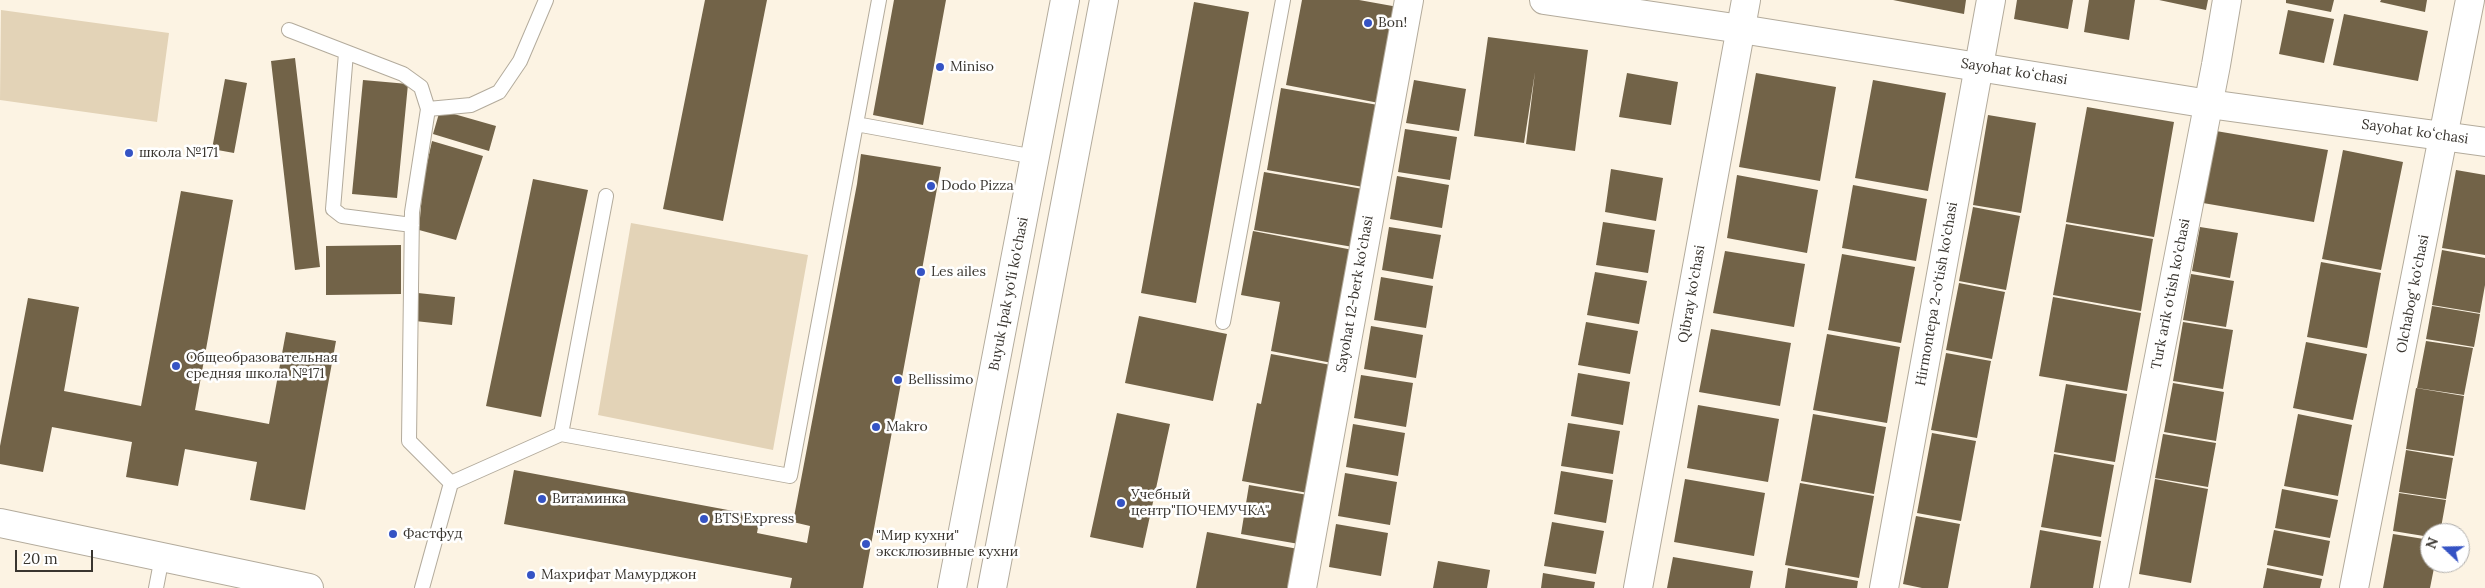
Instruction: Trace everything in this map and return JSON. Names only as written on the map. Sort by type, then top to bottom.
[{"type":"street","name":"Buyuk Ipak yo'li ko'chasi","points":[[952,588],[1065,0]]},
{"type":"street","points":[[992,588],[1104,0]]},
{"type":"street","name":"Sayohat 12-berk ko'chasi","points":[[1302,588],[1409,0]]},
{"type":"street","name":"Sayohat koʻchasi","points":[[1544,0],[1978,66],[2209,104],[2485,142]]},
{"type":"street","name":"Qibray ko'chasi","points":[[1638,588],[1746,0]]},
{"type":"street","name":"Hirmontepa 2-o'tish ko'chasi","points":[[1884,588],[1991,0]]},
{"type":"street","name":"Turk arik o'tish ko'chasi","points":[[2114,588],[2209,104],[2227,0]]},
{"type":"street","name":"Olchabog' ko'chasi","points":[[2354,588],[2445,136],[2470,0]]},
{"type":"street","points":[[0,523],[309,588]]},
{"type":"lane","points":[[428,108],[471,106],[499,92],[520,61],[546,0]]},
{"type":"lane","points":[[451,483],[561,434],[790,476],[879,0]]},
{"type":"lane","points":[[1223,322],[1283,0]]},
{"type":"lane","points":[[289,30],[402,74],[421,87],[428,108],[412,225],[409,441],[451,483]]},
{"type":"lane","points":[[346,53],[333,209],[342,216],[412,225]]},
{"type":"lane","points":[[856,124],[1035,157]]},
{"type":"lane","points":[[561,434],[606,196]]},
{"type":"lane","points":[[422,588],[451,483]]},
{"type":"lane","points":[[156,588],[162,557]]},
{"type":"shaded area","points":[[1,10],[169,33],[157,122],[0,100]]},
{"type":"shaded area","points":[[631,223],[808,255],[773,450],[598,415]]},
{"type":"building","points":[[705,0],[767,0],[723,221],[663,209]]},
{"type":"building","points":[[894,0],[946,0],[923,125],[873,115]]},
{"type":"building","points":[[1302,0],[1359,0],[1398,7],[1379,103],[1286,85]]},
{"type":"building","points":[[1893,0],[1966,0],[1964,14]]},
{"type":"building","points":[[2017,0],[2073,0],[2068,29],[2014,19]]},
{"type":"building","points":[[2089,0],[2135,0],[2129,40],[2084,32]]},
{"type":"building","points":[[2159,0],[2208,0],[2206,10]]},
{"type":"building","points":[[2286,0],[2334,0],[2331,12],[2286,3]]},
{"type":"building","points":[[2381,0],[2427,0],[2425,12],[2380,2]]},
{"type":"building","points":[[1194,2],[1249,12],[1196,303],[1141,293]]},
{"type":"building","points":[[2288,10],[2334,19],[2324,63],[2279,54]]},
{"type":"building","points":[[2344,14],[2428,31],[2418,81],[2333,65]]},
{"type":"building","points":[[1488,37],[1588,50],[1575,151],[1526,144],[1535,72],[1524,143],[1474,136]]},
{"type":"building","points":[[295,58],[320,267],[295,270],[271,61]]},
{"type":"building","points":[[1627,73],[1678,82],[1671,125],[1619,117]]},
{"type":"building","points":[[1756,73],[1836,87],[1820,181],[1739,167]]},
{"type":"building","points":[[225,79],[247,83],[234,153],[212,149]]},
{"type":"building","points":[[363,80],[408,84],[397,198],[352,194]]},
{"type":"building","points":[[1414,80],[1466,89],[1459,131],[1406,123]]},
{"type":"building","points":[[1873,80],[1946,93],[1928,191],[1855,178]]},
{"type":"building","points":[[1281,88],[1378,105],[1363,187],[1267,170]]},
{"type":"building","points":[[2087,107],[2174,122],[2154,237],[2066,222]]},
{"type":"building","points":[[440,110],[496,126],[489,151],[433,134]]},
{"type":"building","points":[[1988,115],[2036,123],[2021,213],[1973,205]]},
{"type":"building","points":[[1405,129],[1457,137],[1450,180],[1398,172]]},
{"type":"building","points":[[2216,131],[2328,150],[2314,222],[2203,203]]},
{"type":"building","points":[[432,141],[483,156],[456,240],[419,230],[423,182]]},
{"type":"building","points":[[2343,150],[2403,162],[2381,270],[2322,259]]},
{"type":"building","points":[[861,154],[941,167],[863,588],[790,588],[792,578],[504,524],[514,470],[760,516],[757,533],[807,543],[810,526],[793,522],[857,184]]},
{"type":"building","points":[[1611,169],[1663,178],[1656,221],[1605,212]]},
{"type":"building","points":[[2456,170],[2485,175],[2485,255],[2442,248]]},
{"type":"building","points":[[1264,172],[1363,189],[1353,247],[1254,230]]},
{"type":"building","points":[[1737,175],[1818,190],[1807,253],[1727,238]]},
{"type":"building","points":[[1397,176],[1449,185],[1442,228],[1390,219]]},
{"type":"building","points":[[533,179],[588,190],[541,417],[486,406]]},
{"type":"building","points":[[1853,185],[1927,199],[1916,261],[1842,248]]},
{"type":"building","name":"Общеобразовательная средняя школа №171","points":[[181,191],[233,200],[195,410],[269,424],[286,332],[336,341],[305,510],[250,500],[257,462],[185,449],[178,486],[126,477],[132,442],[52,427],[43,472],[0,464],[0,446],[28,298],[79,307],[64,391],[141,406]]},
{"type":"building","points":[[1973,207],[2020,216],[2006,290],[1959,281]]},
{"type":"building","points":[[1603,222],[1655,230],[1648,273],[1596,265]]},
{"type":"building","points":[[2066,224],[2153,239],[2141,311],[2053,295]]},
{"type":"building","points":[[1389,227],[1441,235],[1433,279],[1382,270]]},
{"type":"building","points":[[2200,227],[2238,233],[2230,278],[2192,271]]},
{"type":"building","points":[[1253,231],[1353,250],[1332,363],[1271,351],[1280,302],[1241,295]]},
{"type":"building","points":[[401,245],[401,294],[326,295],[326,246]]},
{"type":"building","points":[[2442,250],[2485,258],[2485,285],[2480,313],[2432,305]]},
{"type":"building","points":[[1725,251],[1805,264],[1794,327],[1713,313]]},
{"type":"building","points":[[1842,254],[1915,267],[1901,343],[1828,330]]},
{"type":"building","points":[[2321,262],[2381,273],[2367,348],[2307,337]]},
{"type":"building","points":[[1595,272],[1647,281],[1639,324],[1587,315]]},
{"type":"building","points":[[2191,274],[2234,281],[2226,327],[2183,320]]},
{"type":"building","points":[[1381,277],[1433,286],[1426,328],[1374,320]]},
{"type":"building","points":[[1959,283],[2005,292],[1992,359],[1946,350]]},
{"type":"building","points":[[418,293],[455,297],[452,325],[415,321]]},
{"type":"building","points":[[2053,297],[2141,313],[2127,391],[2039,376]]},
{"type":"building","points":[[2432,306],[2480,314],[2474,347],[2426,339]]},
{"type":"building","points":[[1139,316],[1227,334],[1213,401],[1125,383]]},
{"type":"building","points":[[1586,322],[1638,331],[1630,374],[1578,365]]},
{"type":"building","points":[[2183,322],[2233,330],[2223,389],[2173,381]]},
{"type":"building","points":[[1371,326],[1423,335],[1416,378],[1364,369]]},
{"type":"building","points":[[1711,329],[1791,343],[1780,406],[1699,392]]},
{"type":"building","points":[[1827,334],[1900,347],[1887,423],[1813,410]]},
{"type":"building","points":[[2426,341],[2473,348],[2464,395],[2417,388]]},
{"type":"building","points":[[2306,342],[2367,354],[2353,420],[2293,408]]},
{"type":"building","points":[[1946,353],[1991,361],[1977,438],[1931,430]]},
{"type":"building","points":[[1271,354],[1331,365],[1308,493],[1242,481],[1257,403],[1261,404]]},
{"type":"building","points":[[1578,373],[1630,382],[1623,425],[1571,416]]},
{"type":"building","points":[[1361,375],[1413,383],[1406,427],[1354,418]]},
{"type":"building","points":[[2173,383],[2224,392],[2216,441],[2164,432]]},
{"type":"building","points":[[2066,384],[2127,394],[2115,462],[2054,452]]},
{"type":"building","points":[[2416,388],[2464,396],[2454,456],[2406,449]]},
{"type":"building","points":[[1698,405],[1779,419],[1768,482],[1687,468]]},
{"type":"building","points":[[1117,413],[1170,424],[1143,548],[1090,537]]},
{"type":"building","points":[[1813,414],[1886,427],[1874,494],[1801,481]]},
{"type":"building","points":[[2298,414],[2352,425],[2338,496],[2284,486]]},
{"type":"building","points":[[1568,423],[1620,431],[1613,474],[1561,466]]},
{"type":"building","points":[[1353,424],[1405,433],[1398,476],[1346,467]]},
{"type":"building","points":[[1932,433],[1976,441],[1961,521],[1917,513]]},
{"type":"building","points":[[2163,434],[2216,443],[2208,487],[2155,478]]},
{"type":"building","points":[[2406,450],[2453,458],[2446,499],[2399,492]]},
{"type":"building","points":[[2054,454],[2114,465],[2101,537],[2041,527]]},
{"type":"building","points":[[1561,471],[1613,480],[1606,523],[1554,514]]},
{"type":"building","points":[[1345,473],[1397,482],[1390,525],[1338,516]]},
{"type":"building","points":[[1685,479],[1765,493],[1754,556],[1674,542]]},
{"type":"building","points":[[2155,479],[2208,489],[2191,583],[2139,574]]},
{"type":"building","points":[[1800,483],[1874,496],[1859,578],[1785,565]]},
{"type":"building","points":[[1249,485],[1308,495],[1299,544],[1241,534]]},
{"type":"building","points":[[2282,489],[2338,500],[2330,538],[2275,528]]},
{"type":"building","points":[[2399,493],[2446,500],[2442,523],[2420,523],[2420,535],[2393,531]]},
{"type":"building","points":[[1916,516],[1960,524],[1948,588],[1922,588],[1903,584]]},
{"type":"building","points":[[1552,522],[1604,531],[1596,574],[1544,566]]},
{"type":"building","points":[[1336,524],[1388,533],[1381,576],[1329,567]]},
{"type":"building","points":[[2040,530],[2101,541],[2093,588],[2030,588]]},
{"type":"building","points":[[2274,530],[2330,541],[2323,576],[2267,565]]},
{"type":"building","points":[[1207,532],[1298,549],[1291,588],[1196,588]]},
{"type":"building","points":[[2393,534],[2420,538],[2420,573],[2433,573],[2430,588],[2383,588]]},
{"type":"building","points":[[1673,557],[1753,571],[1750,588],[1667,588]]},
{"type":"building","points":[[1438,561],[1490,570],[1487,588],[1433,588]]},
{"type":"building","points":[[1788,568],[1858,581],[1857,588],[1785,588]]},
{"type":"building","points":[[2267,568],[2322,579],[2320,588],[2263,588]]},
{"type":"building","points":[[1543,573],[1595,582],[1594,588],[1541,588]]},
{"type":"place","name":"Bon!","points":[[1368,23]]},
{"type":"place","name":"Miniso","points":[[940,67]]},
{"type":"place","name":"школа №171","points":[[129,153]]},
{"type":"place","name":"Dodo Pizza","points":[[931,186]]},
{"type":"place","name":"Les ailes","points":[[921,272]]},
{"type":"place","name":"Общеобразовательная средняя школа №171","points":[[176,366]]},
{"type":"place","name":"Bellissimo","points":[[898,380]]},
{"type":"place","name":"Makro","points":[[876,427]]},
{"type":"place","name":"Витаминка","points":[[542,499]]},
{"type":"place","name":"Учебный центр\"ПОЧЕМУЧКА\"","points":[[1121,503]]},
{"type":"place","name":"BTS Express","points":[[704,519]]},
{"type":"place","name":"Фастфуд","points":[[393,534]]},
{"type":"place","name":"\"Мир кухни\" эксклюзивные кухни","points":[[866,544]]},
{"type":"place","name":"Махрифат Мамурджон","points":[[531,575]]}]
